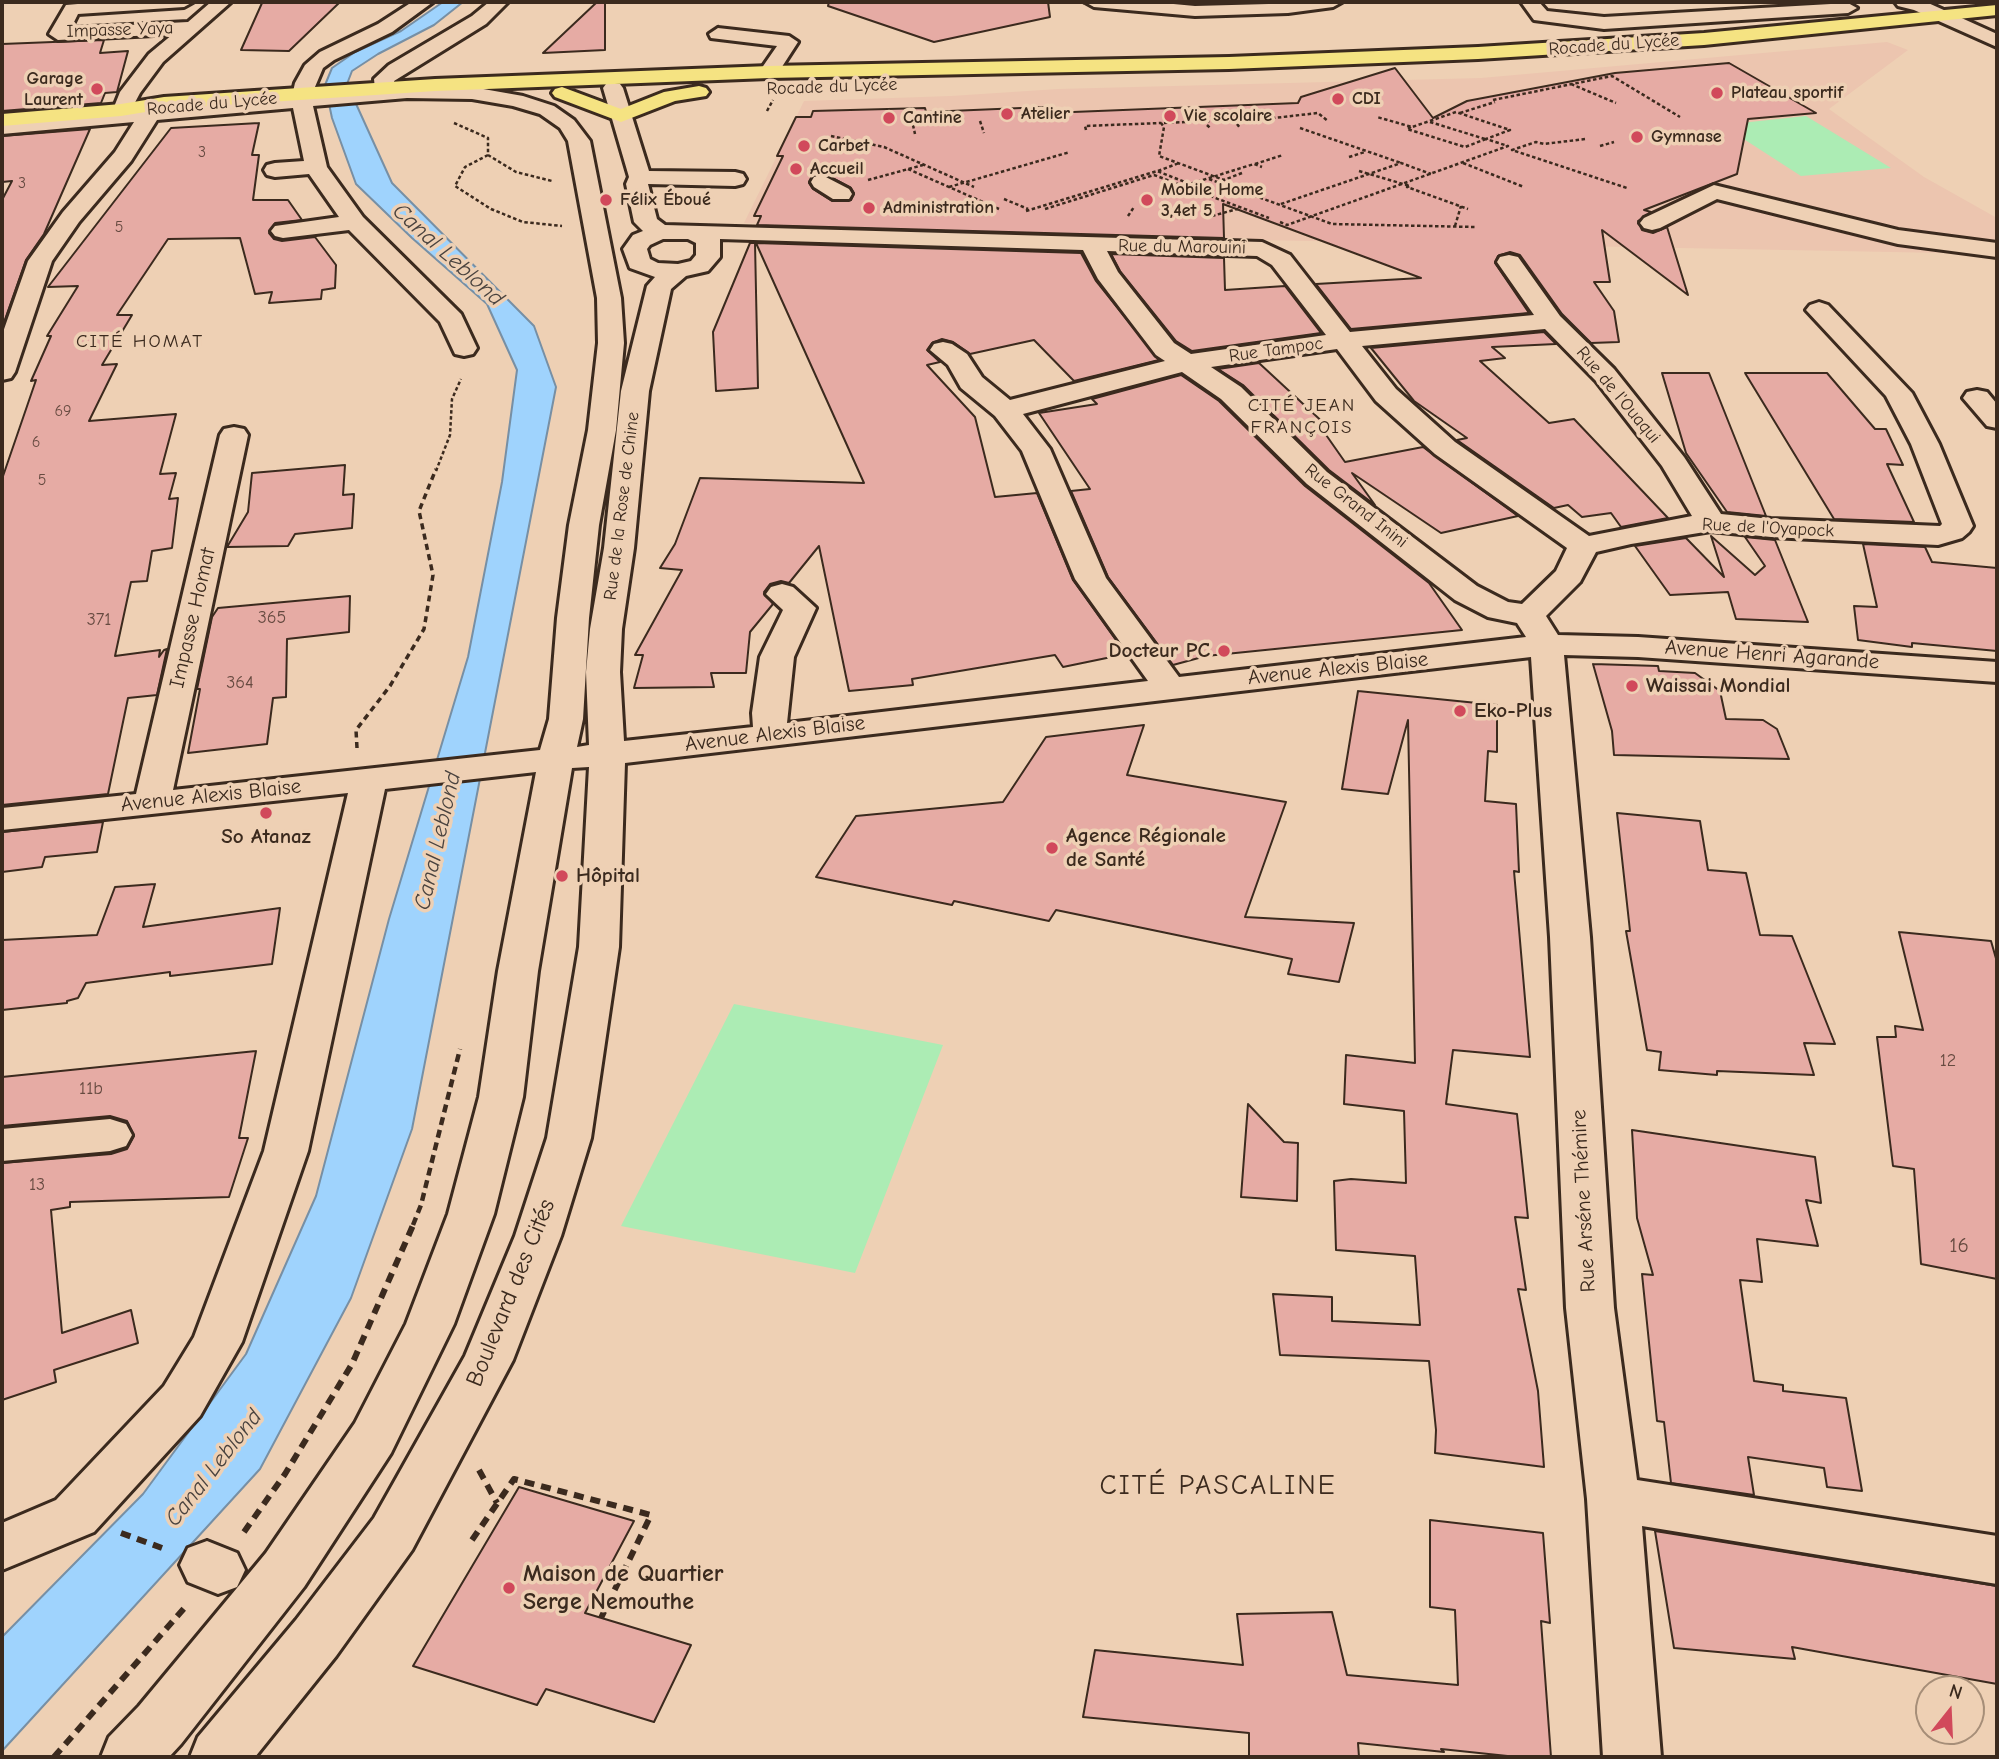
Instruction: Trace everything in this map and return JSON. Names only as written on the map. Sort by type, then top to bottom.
[{"type":"main road","name":"Rocade du Lycée","points":[[562,86],[614,91],[702,91],[949,83],[1229,63],[1630,44],[1997,10]]},
{"type":"main road","name":"Rocade du Lycée","points":[[375,91],[435,85],[562,86],[662,76],[769,72],[1229,63]]},
{"type":"main road","points":[[562,86],[621,116],[671,96],[702,91]]},
{"type":"main road","name":"Rocade du Lycée","points":[[2,120],[121,110],[164,103],[262,97],[306,100]]},
{"type":"main road","name":"Rocade du Lycée","points":[[121,110],[151,113],[262,97]]},
{"type":"street","name":"Impasse Yaya","points":[[184,2],[72,9],[58,34],[193,27]]},
{"type":"street","points":[[121,110],[130,92],[156,58],[222,2]]},
{"type":"street","points":[[424,2],[386,28],[314,65],[304,83],[307,136],[316,167],[355,222],[452,319],[464,348]]},
{"type":"street","points":[[375,91],[396,69],[461,32],[499,2]]},
{"type":"street","points":[[1094,2],[1195,11],[1237,6],[1333,2]]},
{"type":"street","points":[[1535,7],[1578,2]]},
{"type":"street","points":[[1912,2],[1997,41]]},
{"type":"street","points":[[1535,7],[1604,23],[1848,8]]},
{"type":"street","points":[[718,34],[789,42],[769,72]]},
{"type":"street","points":[[660,232],[646,222],[637,184],[640,177],[614,91],[662,76]]},
{"type":"street","points":[[2,128],[306,100],[375,91],[433,91],[516,100],[547,110],[567,124],[579,141],[609,298],[611,343],[601,430],[584,525],[573,618],[566,719],[556,759],[518,971],[501,1097],[471,1214],[430,1324],[373,1437],[285,1570],[160,1725],[130,1757]]},
{"type":"street","points":[[2,372],[40,261],[71,217],[122,156],[151,113]]},
{"type":"street","points":[[275,170],[316,167]]},
{"type":"street","points":[[640,177],[735,179]]},
{"type":"street","points":[[1652,223],[1714,192],[1898,237],[1997,250]]},
{"type":"street","points":[[283,231],[355,222]]},
{"type":"street","points":[[660,232],[641,240],[635,248],[639,263],[654,270],[678,271],[699,266],[708,257],[708,239],[701,234]]},
{"type":"street","name":"Rue du Marouini","points":[[660,232],[1262,249],[1281,260],[1386,395],[1445,448],[1584,546]]},
{"type":"street","name":"Rue Grand Inini","points":[[1093,245],[1107,274],[1165,349],[1231,393],[1317,478],[1466,593],[1538,630]]},
{"type":"street","name":"Rue de l'Ouaqui","points":[[1514,268],[1551,321],[1605,375],[1644,424],[1674,463],[1711,522]]},
{"type":"street","name":"Rue de la Rose de Chine","points":[[607,754],[603,672],[606,629],[619,548],[635,391],[659,286],[678,271]]},
{"type":"street","name":"Rue de l'Oyapock","points":[[1584,546],[1711,522],[1771,528],[1938,536],[1951,532],[1958,526],[1939,475],[1898,393],[1819,310]]},
{"type":"street","name":"Rue Tampoc","points":[[1005,410],[1187,363],[1344,340],[1551,321]]},
{"type":"street","points":[[943,350],[958,360],[971,382],[1005,410],[1036,449],[1091,579],[1169,687]]},
{"type":"street","points":[[1978,398],[1997,420]]},
{"type":"street","name":"Impasse Homat","points":[[152,802],[234,435]]},
{"type":"street","points":[[1538,630],[1584,546]]},
{"type":"street","points":[[771,735],[769,713],[777,657],[800,608],[782,594]]},
{"type":"street","name":"Avenue Alexis Blaise","points":[[2,818],[607,754],[1169,687],[1538,630]]},
{"type":"street","name":"Avenue Henri Agarande","points":[[1538,630],[1638,647],[1997,672]]},
{"type":"street","name":"Rue Arséne Thémire","points":[[1538,630],[1570,937],[1590,1308],[1613,1499],[1632,1757]]},
{"type":"street","name":"Boulevard des Cités","points":[[219,1757],[316,1638],[393,1534],[488,1360],[538,1236],[569,1138],[594,985],[607,754]]},
{"type":"street","points":[[2,1548],[84,1520],[182,1401],[217,1342],[286,1152],[369,780]]},
{"type":"street","points":[[2,1145],[110,1135]]},
{"type":"street","points":[[1613,1499],[1997,1560]]},
{"type":"path","points":[[1460,113],[1494,101],[1612,76],[1681,117]]},
{"type":"path","points":[[1570,84],[1616,103]]},
{"type":"path","points":[[767,111],[774,97]]},
{"type":"path","points":[[1456,112],[1510,130],[1465,147],[1407,129],[1429,121],[1456,112]]},
{"type":"path","points":[[1086,130],[1084,126],[1265,119],[1318,113],[1328,121]]},
{"type":"path","points":[[1377,117],[1412,127]]},
{"type":"path","points":[[1265,119],[1268,124]]},
{"type":"path","points":[[980,121],[984,133]]},
{"type":"path","points":[[1429,121],[1515,149],[1536,142],[1544,144],[1586,139]]},
{"type":"path","points":[[454,123],[488,138],[488,155]]},
{"type":"path","points":[[1161,123],[1164,127],[1159,156],[1224,180],[1242,173]]},
{"type":"path","points":[[913,125],[915,134]]},
{"type":"path","points":[[1208,125],[1210,130]]},
{"type":"path","points":[[1300,128],[1431,174]]},
{"type":"path","points":[[831,136],[884,147],[974,187]]},
{"type":"path","points":[[1600,146],[1614,142]]},
{"type":"path","points":[[1045,209],[1154,175],[1287,225],[1508,146]]},
{"type":"path","points":[[1515,149],[1512,150],[1627,188]]},
{"type":"path","points":[[948,187],[1070,152]]},
{"type":"path","points":[[1349,157],[1367,152]]},
{"type":"path","points":[[488,155],[516,172],[556,183]]},
{"type":"path","points":[[488,155],[465,167],[455,186],[491,209],[523,222],[565,226]]},
{"type":"path","points":[[1157,171],[1191,184],[1283,155]]},
{"type":"path","points":[[1030,210],[1179,163]]},
{"type":"path","points":[[1280,205],[1401,163]]},
{"type":"path","points":[[1462,163],[1524,187]]},
{"type":"path","points":[[1254,164],[1262,167]]},
{"type":"path","points":[[833,189],[924,165]]},
{"type":"path","points":[[908,169],[999,210]]},
{"type":"path","points":[[1359,171],[1468,209]]},
{"type":"path","points":[[1208,178],[1332,225],[1476,227]]},
{"type":"path","points":[[1173,197],[1186,194],[1192,189]]},
{"type":"path","points":[[1455,226],[1461,206]]},
{"type":"path","points":[[1127,217],[1134,207]]},
{"type":"path","points":[[1209,216],[1241,208]]},
{"type":"path","points":[[369,780],[358,756],[356,730],[390,686],[424,629],[433,575],[419,511],[450,435],[452,399],[466,369],[464,348]]},
{"type":"path","points":[[54,1757],[213,1568],[285,1474],[352,1364],[421,1205],[462,1041]]},
{"type":"path","points":[[472,1540],[514,1479],[651,1515],[601,1618]]},
{"type":"path","points":[[84,1520],[213,1568]]},
{"type":"shaded area","points":[[1887,42],[1908,50],[1829,109],[1924,177],[1997,218],[1997,254],[1258,240],[744,223],[804,101],[1058,89],[1481,78]]},
{"type":"green space","points":[[1806,116],[1891,168],[1801,176],[1722,125]]},
{"type":"green space","points":[[734,1004],[943,1045],[855,1273],[621,1226]]},
{"type":"water","name":"Canal Leblond","points":[[443,2],[463,2],[434,25],[378,54],[352,71],[347,84],[392,183],[534,326],[556,387],[412,1129],[351,1298],[260,1469],[2,1751],[2,1637],[143,1494],[246,1354],[316,1196],[389,919],[468,657],[502,482],[517,370],[487,304],[356,184],[332,118],[325,85],[332,68],[355,52],[401,31]]},
{"type":"building","points":[[340,2],[289,51],[241,50],[262,3]]},
{"type":"building","points":[[597,2],[605,2],[605,50],[543,53]]},
{"type":"building","points":[[829,2],[1048,2],[1050,17],[934,42],[828,6]]},
{"type":"building","points":[[104,40],[100,53],[128,51],[117,92],[105,93],[101,103],[2,111],[2,44]]},
{"type":"building","points":[[1729,63],[1816,113],[1748,119],[1737,174],[1644,210],[1651,212],[1638,221],[1642,230],[1653,233],[1667,227],[1688,295],[1602,230],[1610,282],[1594,282],[1614,311],[1619,342],[1591,343],[1562,314],[1520,255],[1510,252],[1498,256],[1495,263],[1529,313],[1351,329],[1316,284],[1421,278],[1223,204],[1224,238],[757,225],[761,216],[754,216],[783,156],[777,156],[796,117],[811,117],[813,111],[925,108],[926,112],[1045,107],[1048,113],[1298,103],[1301,97],[1395,68],[1433,118],[1467,101],[1615,73]],"holes":[[[823,173],[851,188],[854,193],[851,200],[832,201],[813,189],[809,183],[812,176]]]},
{"type":"building","points":[[259,123],[252,155],[259,155],[253,200],[288,200],[302,220],[275,223],[269,233],[274,239],[282,241],[315,237],[336,265],[335,288],[322,290],[321,299],[269,303],[272,292],[255,294],[240,238],[168,239],[117,315],[132,315],[102,365],[117,364],[89,421],[176,414],[160,474],[176,473],[169,499],[178,498],[172,548],[152,551],[147,581],[131,582],[115,656],[160,650],[159,657],[167,649],[157,695],[128,698],[108,794],[2,805],[2,479],[36,380],[31,381],[51,336],[47,336],[78,286],[48,287],[171,128]]},
{"type":"building","points":[[90,129],[44,234],[26,260],[2,328],[2,200],[12,181],[2,182],[2,136]]},
{"type":"building","points":[[750,243],[755,243],[758,388],[716,391],[713,332]]},
{"type":"building","points":[[756,243],[1081,253],[1096,281],[1159,360],[1074,381],[1034,340],[970,354],[953,342],[942,339],[932,343],[927,350],[940,362],[927,365],[975,417],[995,497],[1037,493],[1073,580],[1126,654],[1063,667],[1055,655],[912,679],[913,685],[849,691],[819,546],[789,583],[781,581],[770,584],[764,592],[773,604],[750,632],[746,673],[711,673],[714,687],[634,688],[643,655],[635,655],[682,570],[660,568],[675,544],[700,478],[864,483]]},
{"type":"building","points":[[1111,254],[1224,258],[1225,290],[1285,286],[1321,333],[1192,351],[1176,341],[1120,271]]},
{"type":"building","points":[[1544,332],[1556,344],[1492,347],[1505,358],[1480,361],[1549,423],[1574,419],[1668,518],[1621,527],[1611,513],[1582,517],[1568,505],[1554,508],[1457,440],[1467,438],[1414,401],[1371,348]]},
{"type":"building","points":[[1259,363],[1328,427],[1324,432],[1345,462],[1423,447],[1518,516],[1441,533],[1352,473],[1375,505],[1329,470],[1243,385],[1218,369]]},
{"type":"building","points":[[1662,373],[1709,373],[1766,516],[1727,512],[1686,453]]},
{"type":"building","points":[[1745,373],[1827,373],[1875,429],[1886,429],[1903,465],[1887,464],[1914,522],[1834,519]]},
{"type":"building","points":[[1181,375],[1219,401],[1305,486],[1429,583],[1462,630],[1206,656],[1173,665],[1108,577],[1071,491],[1090,489],[1039,413],[1097,404],[1092,399]]},
{"type":"building","points":[[345,465],[343,495],[354,494],[352,528],[295,534],[288,546],[227,547],[248,512],[252,473]]},
{"type":"building","points":[[1711,536],[1755,575],[1765,566],[1745,537],[1775,540],[1808,622],[1736,619],[1728,592],[1670,595],[1635,546],[1686,538],[1724,577]]},
{"type":"building","points":[[1863,544],[1925,547],[1932,562],[1997,568],[1997,651],[1912,643],[1912,647],[1858,640],[1854,606],[1877,607]]},
{"type":"building","points":[[350,596],[349,632],[287,639],[286,697],[273,698],[267,744],[188,753],[200,689],[197,689],[212,617],[218,608]]},
{"type":"building","points":[[1593,664],[1658,666],[1659,671],[1695,673],[1720,691],[1726,719],[1763,720],[1777,729],[1789,759],[1614,755],[1612,731]]},
{"type":"building","points":[[1358,691],[1497,705],[1497,752],[1488,751],[1485,801],[1516,804],[1519,872],[1514,871],[1530,1057],[1453,1050],[1446,1104],[1517,1114],[1528,1218],[1515,1217],[1526,1290],[1518,1289],[1538,1391],[1544,1467],[1435,1453],[1436,1430],[1429,1361],[1280,1355],[1273,1294],[1332,1297],[1332,1321],[1420,1325],[1415,1256],[1336,1250],[1334,1181],[1351,1179],[1406,1183],[1404,1111],[1344,1104],[1346,1055],[1415,1063],[1408,720],[1388,794],[1342,789]]},
{"type":"building","name":"Agence Régionale de Santé","points":[[1144,725],[1127,775],[1286,802],[1245,917],[1354,923],[1339,982],[1288,974],[1292,959],[1056,910],[1049,921],[954,901],[952,905],[816,877],[856,816],[1003,802],[1046,737]]},
{"type":"building","points":[[1617,813],[1700,821],[1708,870],[1746,873],[1760,935],[1792,936],[1835,1044],[1804,1043],[1814,1075],[1717,1071],[1717,1075],[1659,1070],[1661,1052],[1647,1050],[1626,931],[1630,931]]},
{"type":"building","points":[[103,822],[97,852],[45,857],[42,867],[2,872],[2,832]]},
{"type":"building","points":[[155,884],[143,927],[280,908],[272,964],[170,976],[170,972],[86,983],[78,998],[67,1003],[2,1010],[2,940],[97,935],[115,887]]},
{"type":"building","points":[[1899,932],[1991,941],[1997,962],[1997,1279],[1921,1264],[1914,1169],[1893,1166],[1877,1037],[1896,1037],[1895,1026],[1923,1030]]},
{"type":"building","points":[[256,1051],[239,1138],[248,1138],[229,1197],[70,1202],[70,1207],[51,1210],[62,1333],[131,1310],[138,1343],[54,1370],[56,1382],[2,1400],[2,1163],[111,1154],[127,1149],[134,1136],[127,1121],[110,1116],[2,1126],[2,1077]]},
{"type":"building","points":[[1248,1104],[1284,1142],[1298,1143],[1297,1201],[1241,1197]]},
{"type":"building","points":[[1632,1130],[1815,1157],[1821,1203],[1806,1200],[1818,1246],[1757,1239],[1762,1282],[1740,1280],[1754,1381],[1783,1385],[1783,1391],[1846,1398],[1862,1491],[1827,1487],[1824,1468],[1748,1457],[1754,1495],[1671,1483],[1664,1422],[1657,1421],[1642,1274],[1653,1275],[1637,1218]]},
{"type":"building","points":[[519,1487],[634,1521],[585,1613],[691,1645],[654,1722],[546,1689],[537,1705],[413,1666]]},
{"type":"building","points":[[1430,1520],[1543,1533],[1550,1623],[1541,1621],[1551,1757],[1517,1757],[1441,1749],[1444,1752],[1358,1743],[1359,1757],[1249,1757],[1249,1733],[1083,1717],[1095,1650],[1243,1665],[1237,1614],[1332,1612],[1347,1675],[1458,1685],[1455,1610],[1430,1607]]},
{"type":"building","points":[[1655,1531],[1997,1586],[1997,1684],[1985,1682],[1985,1675],[1947,1675],[1792,1647],[1795,1659],[1674,1648]]},
{"type":"place","name":"Garage Laurent","points":[[97,89]]},
{"type":"place","name":"Plateau sportif","points":[[1717,93]]},
{"type":"place","name":"CDI","points":[[1338,99]]},
{"type":"place","name":"Atelier","points":[[1007,114]]},
{"type":"place","name":"Vie scolaire","points":[[1170,116]]},
{"type":"place","name":"Cantine","points":[[889,118]]},
{"type":"place","name":"Gymnase","points":[[1637,137]]},
{"type":"place","name":"Carbet","points":[[804,146]]},
{"type":"place","name":"Accueil","points":[[796,169]]},
{"type":"place","name":"Félix Éboué","points":[[606,200]]},
{"type":"place","name":"Mobile Home 3,4et 5","points":[[1147,200]]},
{"type":"place","name":"Administration","points":[[869,208]]},
{"type":"place","name":"Docteur PC","points":[[1224,651]]},
{"type":"place","name":"Waissai Mondial","points":[[1632,686]]},
{"type":"place","name":"Eko-Plus","points":[[1460,711]]},
{"type":"place","name":"So Atanaz","points":[[266,813]]},
{"type":"place","name":"Agence Régionale de Santé","points":[[1052,848]]},
{"type":"place","name":"Hôpital","points":[[562,876]]},
{"type":"place","name":"Maison de Quartier Serge Nemouthe","points":[[509,1588]]},
{"type":"district","name":"CITÉ HOMAT","points":[[140,342]]},
{"type":"district","name":"CITÉ JEAN FRANÇOIS","points":[[1302,417]]},
{"type":"district","name":"CITÉ PASCALINE","points":[[1218,1486]]}]
